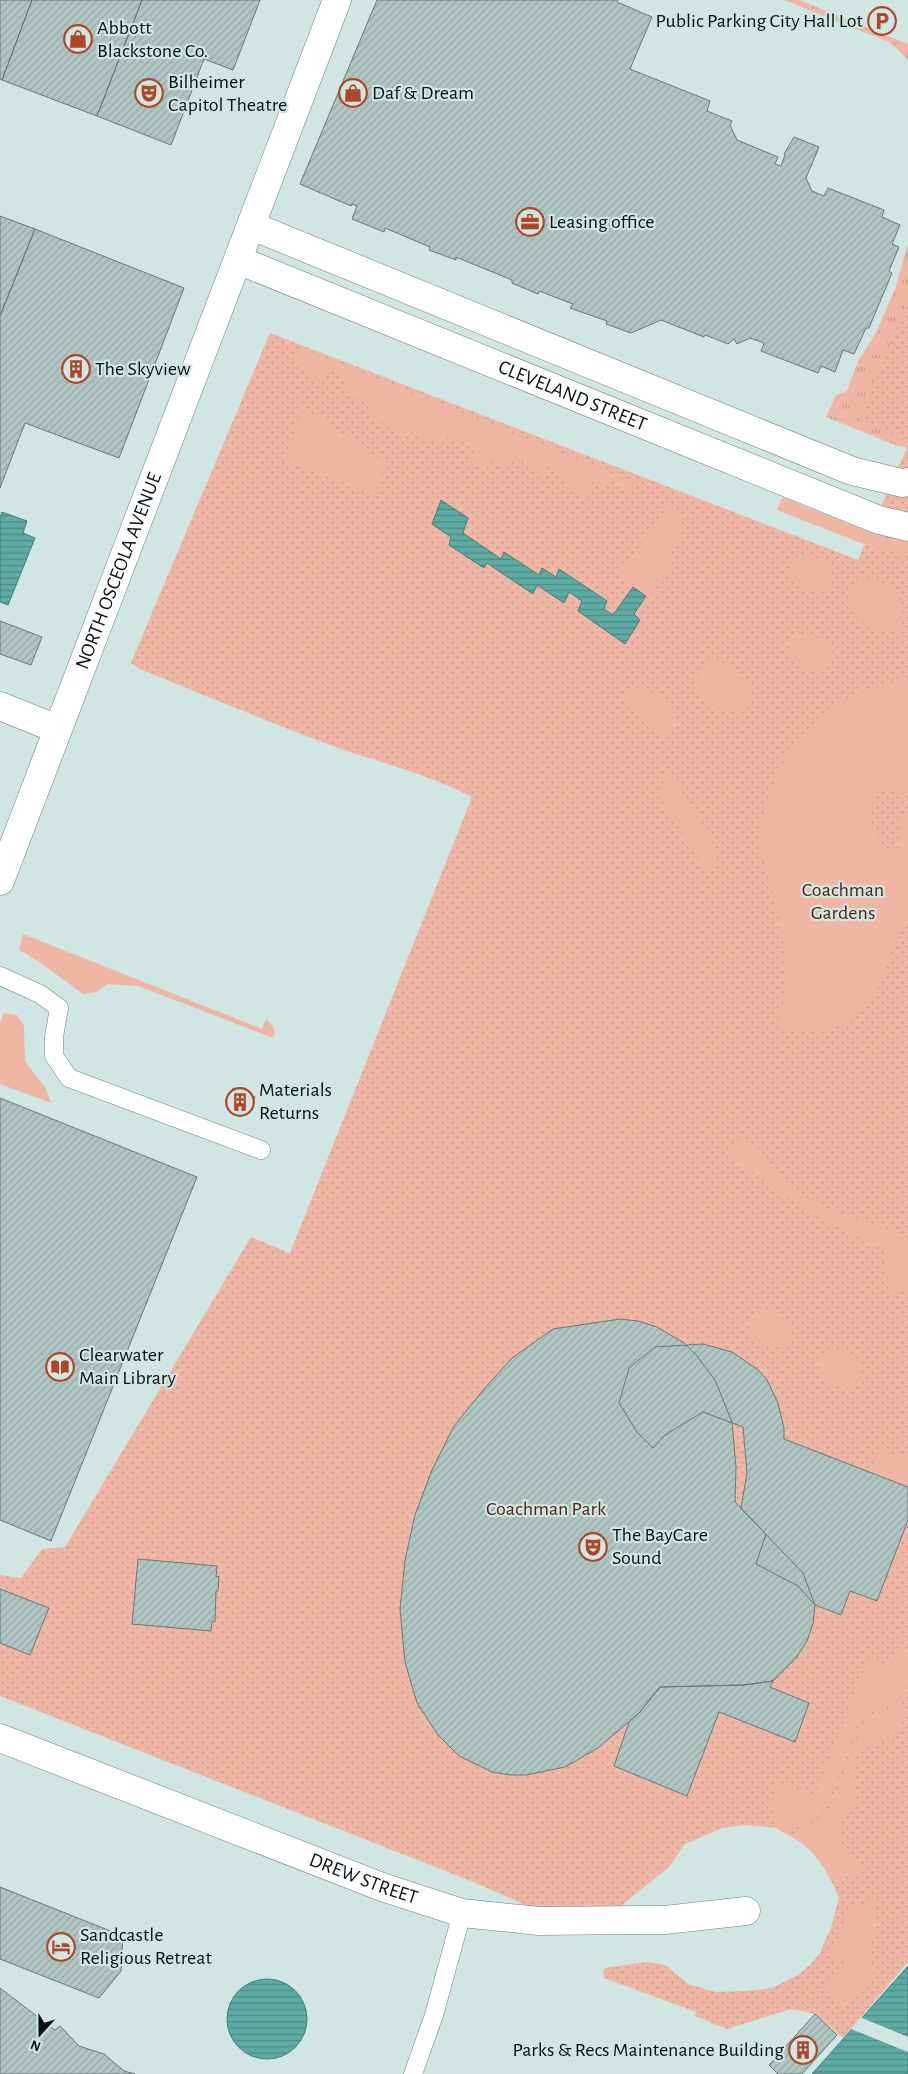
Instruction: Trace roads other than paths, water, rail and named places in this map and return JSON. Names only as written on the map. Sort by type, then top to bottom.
[{"type":"street","name":"NORTH OSCEOLA AVENUE","points":[[0,882],[337,0]]},
{"type":"street","name":"CLEVELAND STREET","points":[[252,226],[852,471],[902,483],[908,482]]},
{"type":"street","name":"CLEVELAND STREET","points":[[238,260],[879,520],[908,528]]},
{"type":"street","points":[[0,706],[57,729]]},
{"type":"street","name":"DREW STREET","points":[[0,1738],[382,1887],[462,1913],[539,1921],[665,1920],[746,1911]]},
{"type":"lane","points":[[0,976],[40,994],[59,1008],[54,1037],[54,1056],[69,1078],[261,1150]]},
{"type":"lane","points":[[413,2074],[434,2015],[462,1913]]},
{"type":"water","points":[[441,500],[468,518],[463,533],[501,559],[504,552],[539,575],[542,568],[556,577],[559,569],[607,601],[604,609],[613,615],[633,587],[646,596],[634,614],[640,620],[625,644],[578,611],[582,601],[569,592],[564,603],[537,585],[533,594],[487,563],[484,568],[449,545],[451,537],[432,524]]},
{"type":"water","points":[[2,512],[27,521],[23,533],[35,538],[8,605],[0,602],[0,517]]},
{"type":"water","points":[[908,1966],[908,2074],[812,2074]]},
{"type":"water","points":[[267,1979],[282,1982],[295,1991],[304,2004],[307,2019],[304,2034],[295,2047],[282,2056],[267,2059],[252,2056],[239,2047],[230,2034],[227,2019],[230,2004],[239,1991],[252,1982]]},
{"type":"place","name":"Public Parking City Hall Lot","points":[[882,21]]},
{"type":"place","name":"Abbott Blackstone Co.","points":[[78,39]]},
{"type":"place","name":"Bilheimer Capitol Theatre","points":[[149,93]]},
{"type":"place","name":"Daf & Dream","points":[[353,93]]},
{"type":"place","name":"Leasing office","points":[[530,222]]},
{"type":"place","name":"The Skyview","points":[[76,369]]},
{"type":"place","name":"Materials Returns","points":[[240,1102]]},
{"type":"place","name":"Clearwater Main Library","points":[[60,1367]]},
{"type":"place","name":"The BayCare Sound","points":[[593,1547]]},
{"type":"place","name":"Sandcastle Religious Retreat","points":[[61,1947]]},
{"type":"place","name":"Parks & Recs Maintenance Building","points":[[803,2050]]},
{"type":"park label","name":"Coachman Gardens","points":[[843,902]]},
{"type":"park label","name":"Coachman Park","points":[[546,1509]]}]
